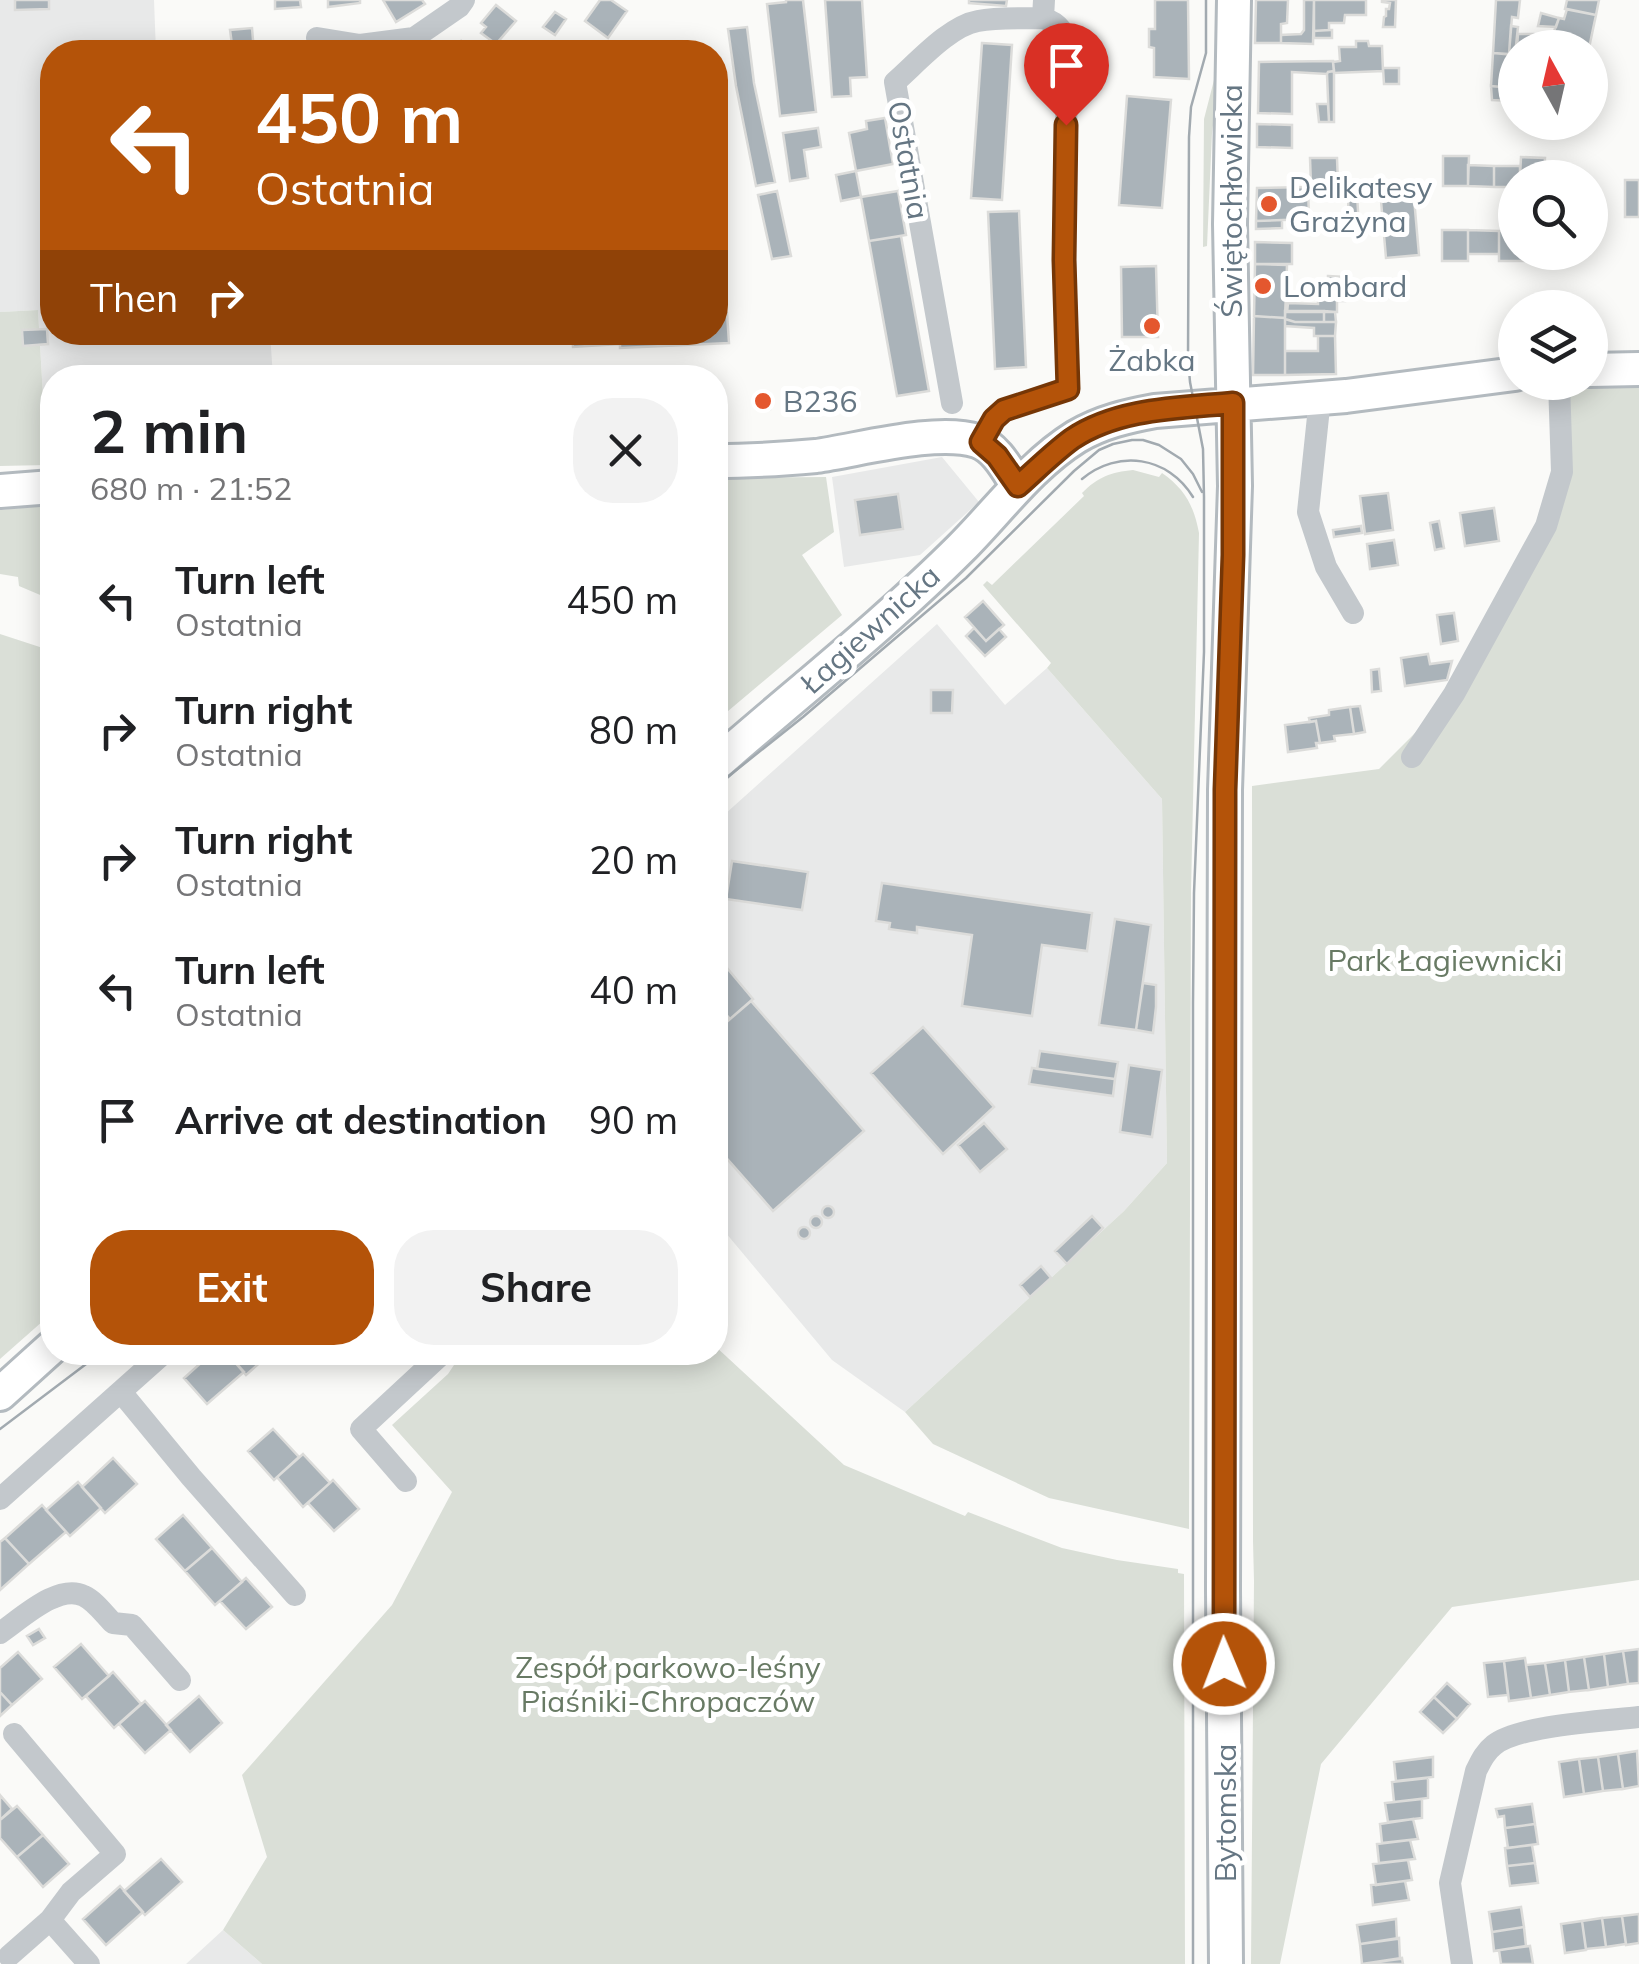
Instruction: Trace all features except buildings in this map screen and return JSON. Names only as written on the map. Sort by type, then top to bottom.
[{"type":"main road","name":"Świętochłowicka","points":[[1233,403],[1230,224],[1234,0]]},
{"type":"main road","points":[[1608,370],[1639,369]]},
{"type":"main road","points":[[728,461],[816,456],[962,438],[981,442],[997,456],[1018,486],[1074,438],[1128,416],[1498,376]]},
{"type":"main road","name":"Bytomska","points":[[1226,1964],[1225,810],[1233,403]]},
{"type":"main road","name":"Łagiewnicka","points":[[728,754],[961,548],[1018,486]]},
{"type":"main road","points":[[0,492],[40,488]]},
{"type":"main road","points":[[0,1394],[40,1358]]},
{"type":"street","points":[[399,40],[414,38],[464,0]]},
{"type":"street","name":"Ostatnia","points":[[952,403],[895,82],[962,26],[1043,9],[1061,28],[1068,49],[1064,193],[1068,389],[1004,410],[981,442]]},
{"type":"street","points":[[317,38],[329,40]]},
{"type":"street","points":[[1320,398],[1308,512],[1326,567],[1353,613]]},
{"type":"street","points":[[1412,757],[1454,694],[1546,526],[1562,472],[1560,400]]},
{"type":"street","points":[[0,1499],[151,1365]]},
{"type":"street","points":[[406,1481],[361,1428],[430,1365]]},
{"type":"street","points":[[121,1392],[295,1594]]},
{"type":"street","points":[[0,1633],[54,1596],[79,1593],[113,1623],[132,1625],[180,1680]]},
{"type":"street","points":[[1462,1964],[1450,1883],[1476,1771],[1484,1756],[1496,1744],[1525,1732],[1639,1717]]},
{"type":"street","points":[[9,1955],[115,1854],[14,1734]]},
{"type":"street","points":[[50,1920],[89,1964]]},
{"type":"shaded area","points":[[0,0],[154,0],[156,40],[40,40],[40,344],[38,310],[0,312]]},
{"type":"shaded area","points":[[40,345],[271,345],[272,365],[41,365]]},
{"type":"shaded area","points":[[942,457],[979,502],[920,555],[844,567],[832,477]]},
{"type":"shaded area","points":[[937,624],[1005,705],[1047,668],[1162,799],[1167,1163],[1124,1211],[905,1412],[832,1360],[728,1236],[728,811]]},
{"type":"shaded area","points":[[223,1930],[262,1964],[186,1964]]},
{"type":"green space","points":[[1223,45],[1212,133],[1207,246],[1203,247],[1204,119]]},
{"type":"green space","points":[[38,310],[40,465],[0,466],[0,312]]},
{"type":"green space","name":"Park Łagiewnicki","points":[[1639,369],[1639,1580],[1452,1607],[1321,1764],[1280,1964],[1251,1964],[1252,786],[1379,769],[1454,694],[1559,481],[1558,400],[1608,400],[1608,377]]},
{"type":"green space","points":[[1133,470],[1159,477],[1162,473],[1177,485],[1191,506],[1199,533],[1191,892],[1189,1529],[1049,1498],[933,1444],[905,1412],[1124,1211],[1167,1163],[1162,799],[1047,668],[1051,663],[983,585],[987,581],[992,585],[1094,483],[1111,474]]},
{"type":"green space","points":[[826,477],[834,532],[802,555],[842,615],[728,711],[728,478]]},
{"type":"green space","points":[[40,506],[40,595],[19,586],[18,577],[0,574],[0,510]]},
{"type":"green space","points":[[0,634],[40,647],[40,1324],[0,1359]]},
{"type":"green space","name":"Zespół parkowo-leśny Piaśniki-Chropaczów","points":[[728,1358],[844,1465],[965,1516],[968,1512],[1062,1548],[1178,1569],[1178,1573],[1184,1574],[1185,1964],[262,1964],[223,1930],[267,1857],[242,1775],[392,1605],[452,1492],[392,1425],[454,1365],[728,1365]]},
{"type":"tram line","points":[[1193,1964],[1193,1003],[1204,652],[1204,497],[1203,449],[1188,358],[1189,137],[1191,107],[1206,53],[1206,0]]},
{"type":"tram line","points":[[728,777],[966,578],[1099,450],[1132,440],[1159,445],[1181,459],[1202,492]]},
{"type":"tram line","points":[[1082,479],[1111,463],[1142,461],[1170,473],[1193,497]]},
{"type":"tram line","points":[[0,1429],[85,1365]]},
{"type":"place","name":"Delikatesy Grażyna","points":[[1269,204]]},
{"type":"place","name":"Lombard","points":[[1263,286]]},
{"type":"place","name":"Żabka","points":[[1152,326]]},
{"type":"place","name":"B236","points":[[763,401]]},
{"type":"route","points":[[1066,125],[1064,260],[1068,389],[1004,410],[981,442],[992,450],[1018,486],[1074,438],[1099,425],[1155,411],[1233,403],[1233,555],[1225,790],[1224,1664]]}]
